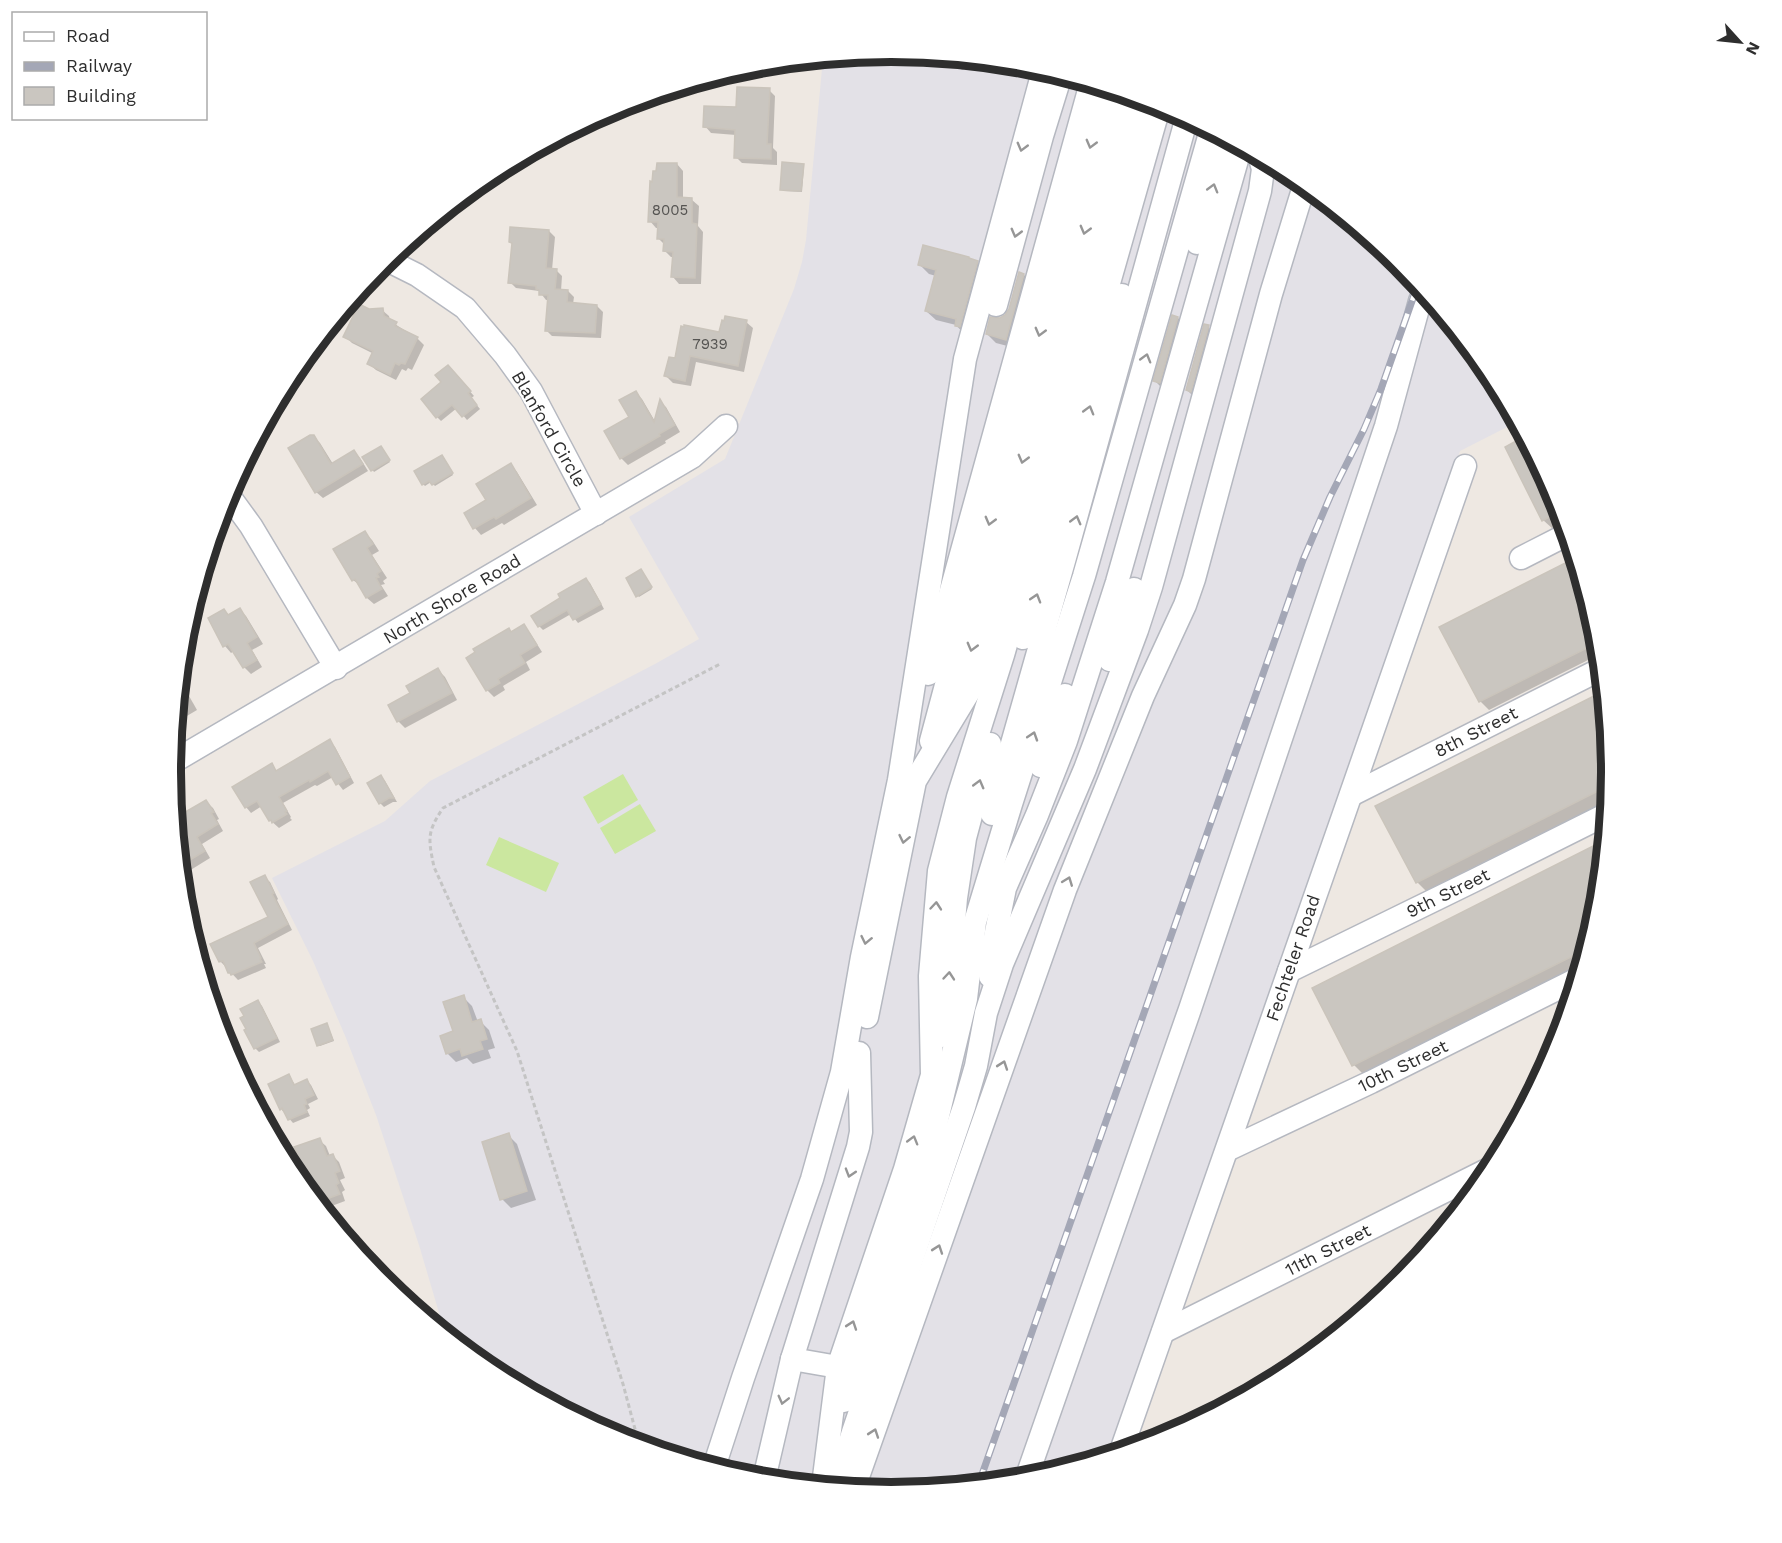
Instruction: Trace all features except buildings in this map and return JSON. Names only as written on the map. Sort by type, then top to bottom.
[{"type":"street","points":[[717,1459],[812,1179],[835,1104],[862,957],[899,780],[965,359],[1042,78]]},
{"type":"street","points":[[944,491],[1059,82]]},
{"type":"street","points":[[918,662],[1075,86]]},
{"type":"street","points":[[899,780],[1089,90]]},
{"type":"street","points":[[923,768],[1104,95]]},
{"type":"street","points":[[953,719],[1120,99]]},
{"type":"street","points":[[728,1462],[831,1157],[853,1082],[915,782],[984,667],[1139,107]]},
{"type":"street","points":[[932,1075],[930,976],[939,871],[958,797],[1003,656],[1157,114]]},
{"type":"street","points":[[824,1478],[838,1367],[905,1169],[946,1017],[956,898],[964,838],[992,738],[1050,552],[1170,119]]},
{"type":"street","points":[[827,1457],[856,1363],[931,1145],[966,999],[980,860],[1185,126]]},
{"type":"street","points":[[975,922],[1084,576],[1209,137]]},
{"type":"street","points":[[975,922],[1022,824],[1101,587],[1225,146]]},
{"type":"street","points":[[838,1479],[856,1421],[964,1107],[976,1066],[986,1013],[993,947],[1005,888],[1066,741],[1117,582],[1239,153]]},
{"type":"street","points":[[993,947],[1049,820],[1087,723],[1132,596],[1253,161]]},
{"type":"street","points":[[986,1013],[1002,964],[1085,769],[1137,630],[1151,587],[1260,190],[1263,167]]},
{"type":"street","points":[[857,1481],[1065,890],[1143,696],[1188,596],[1271,294],[1302,193]]},
{"type":"street","name":"Blanford Circle","points":[[395,264],[417,275],[465,308],[506,355],[531,391],[596,514]]},
{"type":"street","points":[[1030,1468],[1190,1009],[1386,426],[1421,299]]},
{"type":"street","name":"North Shore Road","points":[[182,757],[692,458],[726,426]]},
{"type":"street","name":"Fechteler Road","points":[[1124,1442],[1465,466]]},
{"type":"street","points":[[234,502],[251,526],[336,668]]},
{"type":"street","points":[[1521,558],[1561,538]]},
{"type":"street","name":"8th Street","points":[[1352,795],[1594,673]]},
{"type":"street","name":"9th Street","points":[[1289,971],[1599,818]]},
{"type":"street","name":"10th Street","points":[[1227,1150],[1371,1082],[1568,984]]},
{"type":"street","points":[[766,1470],[792,1359],[858,1148],[861,1132],[859,1053]]},
{"type":"street","name":"11th Street","points":[[1164,1332],[1474,1176]]},
{"type":"street","points":[[792,1359],[838,1367]]},
{"type":"path","points":[[636,1434],[623,1384],[517,1051],[434,867],[429,844],[431,826],[443,808],[720,664]]},
{"type":"shaded area","points":[[891,62],[937,63],[1030,75],[1075,86],[1119,99],[1205,135],[1285,181],[1323,208],[1393,269],[1425,303],[1481,377],[1511,425],[1460,451],[1113,1446],[1030,1468],[937,1480],[891,1482],[845,1480],[752,1468],[663,1444],[577,1408],[497,1362],[459,1335],[441,1320],[376,1115],[313,961],[272,878],[385,821],[430,781],[699,639],[629,517],[725,459],[794,289],[806,240],[822,65]]},
{"type":"green space","points":[[623,774],[638,800],[598,824],[583,797]]},
{"type":"green space","points":[[640,804],[656,831],[615,854],[600,828]]},
{"type":"green space","points":[[499,837],[559,863],[546,892],[486,865]]},
{"type":"railway","points":[[982,1475],[1303,560],[1381,389],[1415,292]]}]
